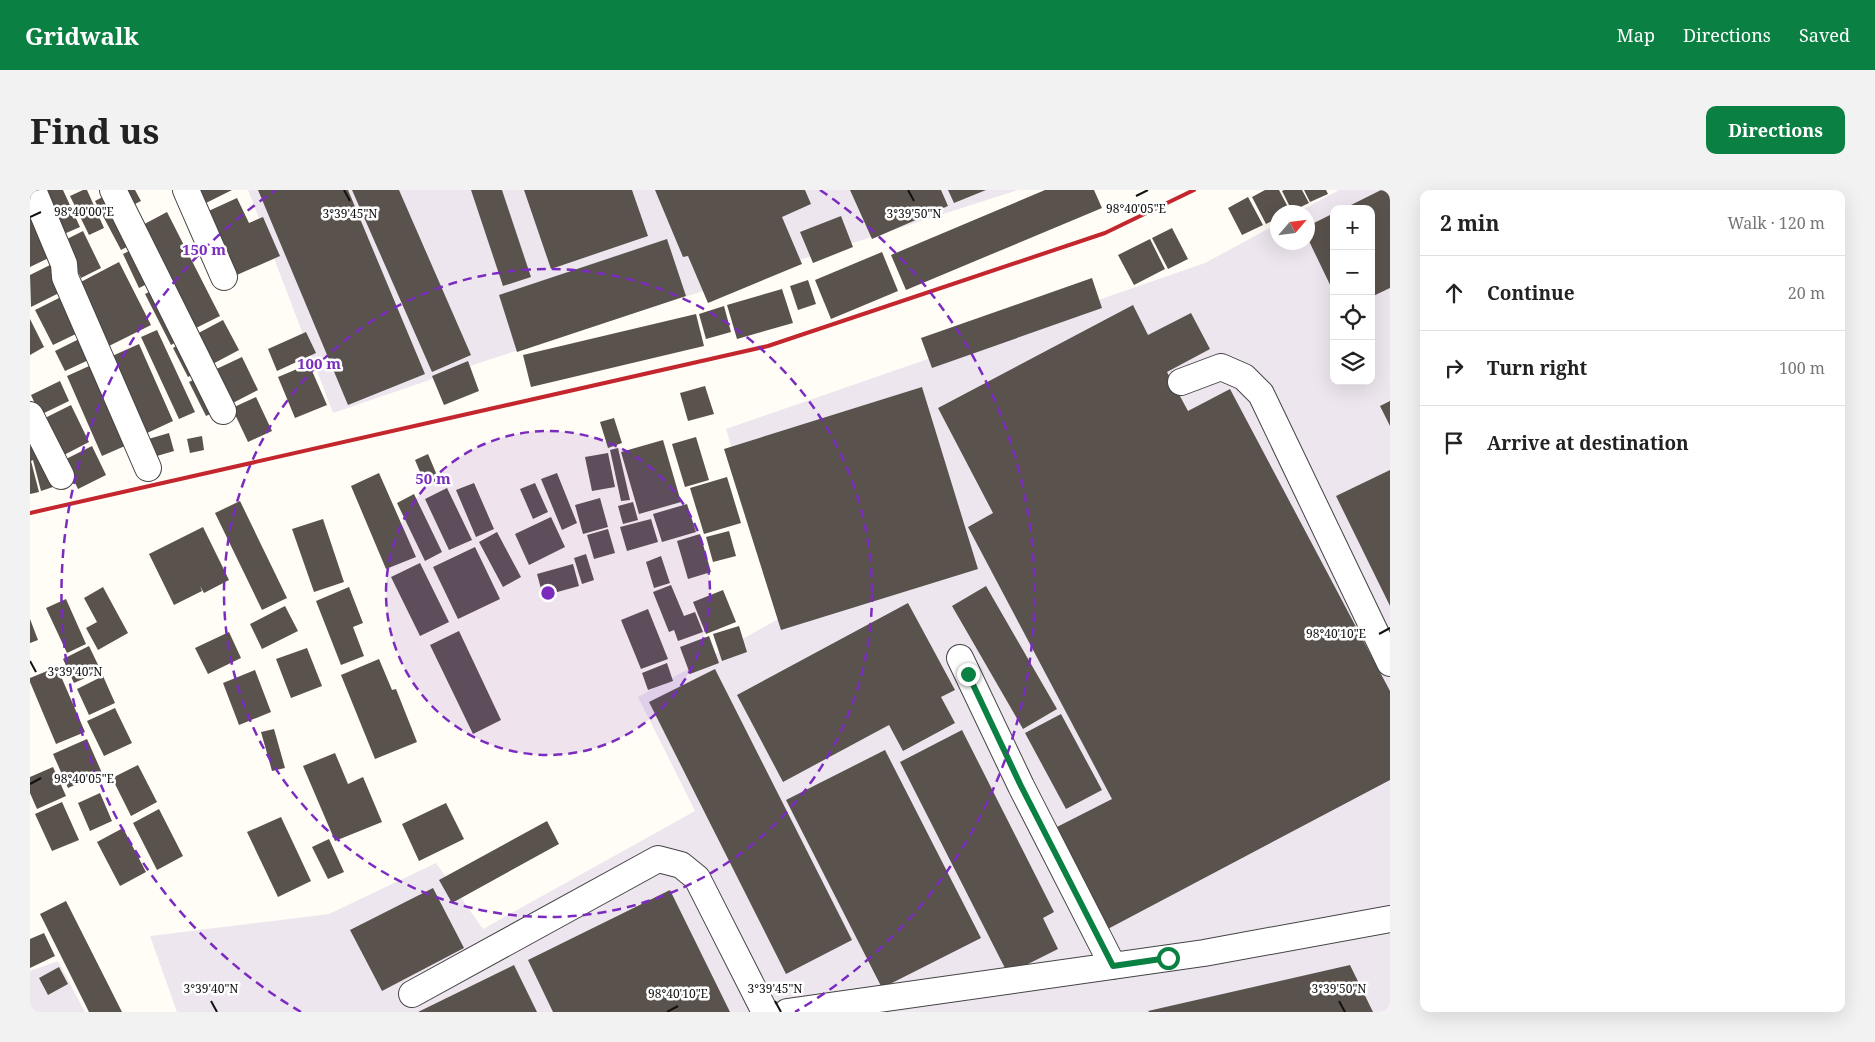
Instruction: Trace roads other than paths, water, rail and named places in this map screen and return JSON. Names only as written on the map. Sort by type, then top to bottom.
[{"type":"street","points":[[33,190],[64,264],[65,277],[148,468]]},
{"type":"street","points":[[113,190],[223,411]]},
{"type":"street","points":[[186,190],[224,277]]},
{"type":"street","points":[[1181,382],[1221,367],[1244,377],[1261,394],[1390,663]]},
{"type":"street","points":[[30,415],[61,476]]},
{"type":"street","points":[[960,658],[1021,786],[1113,966]]},
{"type":"street","points":[[412,994],[658,859],[681,865],[698,878],[765,1012]]},
{"type":"street","points":[[787,1012],[1204,952],[1390,919]]},
{"type":"railway","points":[[30,513],[768,346],[1105,233],[1194,190]]}]
